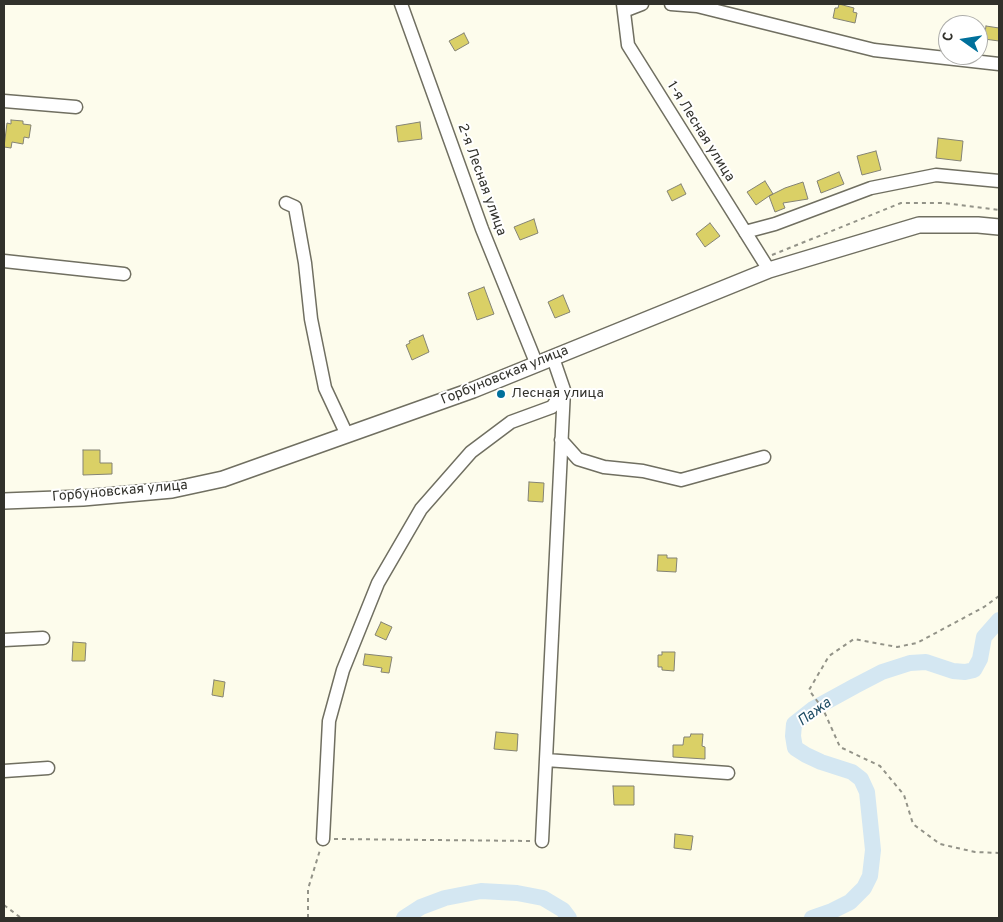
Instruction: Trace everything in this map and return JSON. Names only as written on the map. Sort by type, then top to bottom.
[{"type":"main road","name":"Горбуновская улица","points":[[4,501],[83,498],[172,490],[223,480],[473,390],[553,358],[766,265],[919,225],[999,227]]},
{"type":"street","name":"2-я Лесная улица","points":[[401,4],[482,229],[536,365]]},
{"type":"street","points":[[624,7],[642,4]]},
{"type":"street","points":[[671,4],[697,6],[874,50],[999,64]]},
{"type":"street","name":"1-я Лесная улица","points":[[624,7],[628,45],[766,265]]},
{"type":"street","points":[[4,101],[76,107]]},
{"type":"street","points":[[745,232],[775,224],[871,188],[936,176],[999,181]]},
{"type":"street","points":[[286,203],[295,207],[310,319],[325,388],[346,436]]},
{"type":"street","points":[[4,261],[124,274]]},
{"type":"street","points":[[542,841],[564,390],[553,358]]},
{"type":"street","points":[[323,839],[329,721],[344,670],[378,583],[422,509],[471,452],[511,422],[552,407],[564,390]]},
{"type":"street","points":[[561,440],[578,458],[604,467],[643,471],[681,480],[764,457]]},
{"type":"street","points":[[4,640],[43,638]]},
{"type":"street","points":[[546,760],[728,773]]},
{"type":"street","points":[[4,771],[48,768]]},
{"type":"path","points":[[766,265],[792,246],[901,203],[944,203],[999,210]]},
{"type":"path","points":[[999,596],[984,608],[917,642],[897,646],[854,639],[829,656],[809,690],[823,709],[840,747],[880,766],[904,796],[913,824],[940,844],[975,852],[999,853]]},
{"type":"path","points":[[308,918],[308,889],[323,839],[542,841]]},
{"type":"path","points":[[4,905],[21,918]]},
{"type":"building","points":[[839,4],[854,8],[853,12],[857,13],[855,23],[833,18],[835,8],[838,8]]},
{"type":"building","points":[[988,26],[999,28],[999,41],[988,40]]},
{"type":"building","points":[[464,33],[469,43],[455,51],[449,41]]},
{"type":"building","points":[[11,120],[23,121],[23,124],[31,125],[29,138],[24,137],[23,144],[12,142],[11,148],[4,147],[7,123],[11,124]]},
{"type":"building","points":[[420,122],[422,139],[398,142],[396,126]]},
{"type":"building","points":[[938,138],[963,141],[961,161],[936,158]]},
{"type":"building","points":[[876,151],[881,170],[862,175],[857,156]]},
{"type":"building","points":[[839,172],[844,184],[821,193],[817,181]]},
{"type":"building","points":[[765,181],[773,194],[756,205],[747,192]]},
{"type":"building","points":[[803,182],[808,199],[783,203],[785,208],[775,212],[769,196]]},
{"type":"building","points":[[681,184],[686,194],[672,201],[667,191]]},
{"type":"building","points":[[534,219],[538,233],[520,240],[514,227]]},
{"type":"building","points":[[710,223],[720,236],[705,247],[696,234]]},
{"type":"building","points":[[484,287],[494,314],[477,320],[468,293]]},
{"type":"building","points":[[563,295],[570,312],[555,318],[548,302]]},
{"type":"building","points":[[423,335],[429,352],[412,360],[406,345],[410,343],[409,341]]},
{"type":"building","points":[[83,450],[100,450],[100,463],[112,463],[112,474],[83,475]]},
{"type":"building","points":[[529,482],[544,483],[543,502],[528,501]]},
{"type":"building","points":[[658,555],[667,555],[667,558],[677,558],[676,572],[657,571]]},
{"type":"building","points":[[381,622],[392,627],[386,640],[375,635]]},
{"type":"building","points":[[73,642],[86,643],[85,661],[72,661]]},
{"type":"building","points":[[662,652],[675,652],[674,671],[662,670],[662,667],[658,667],[658,655],[662,655]]},
{"type":"building","points":[[365,654],[392,657],[389,673],[381,672],[382,668],[363,665]]},
{"type":"building","points":[[214,680],[225,682],[223,697],[212,695]]},
{"type":"building","points":[[496,732],[518,734],[517,751],[494,749]]},
{"type":"building","points":[[691,734],[703,734],[702,746],[705,747],[705,759],[673,757],[673,745],[683,745],[684,737],[690,737]]},
{"type":"building","points":[[613,786],[634,786],[634,805],[614,805]]},
{"type":"building","points":[[675,834],[693,836],[691,850],[674,848]]},
{"type":"waterway","name":"Пажа","points":[[812,918],[850,902],[864,888],[870,876],[873,850],[867,792],[861,779],[852,772],[821,762],[795,748],[794,724],[813,709],[855,686],[882,672],[910,663],[926,662],[953,671],[965,672],[974,670],[980,659],[984,637],[999,620]]},
{"type":"waterway","name":"Пажа","points":[[404,918],[421,907],[445,898],[481,891],[517,893],[543,898],[563,910],[569,918]]},
{"type":"place","name":"Лесная улица","points":[[501,394]]}]
